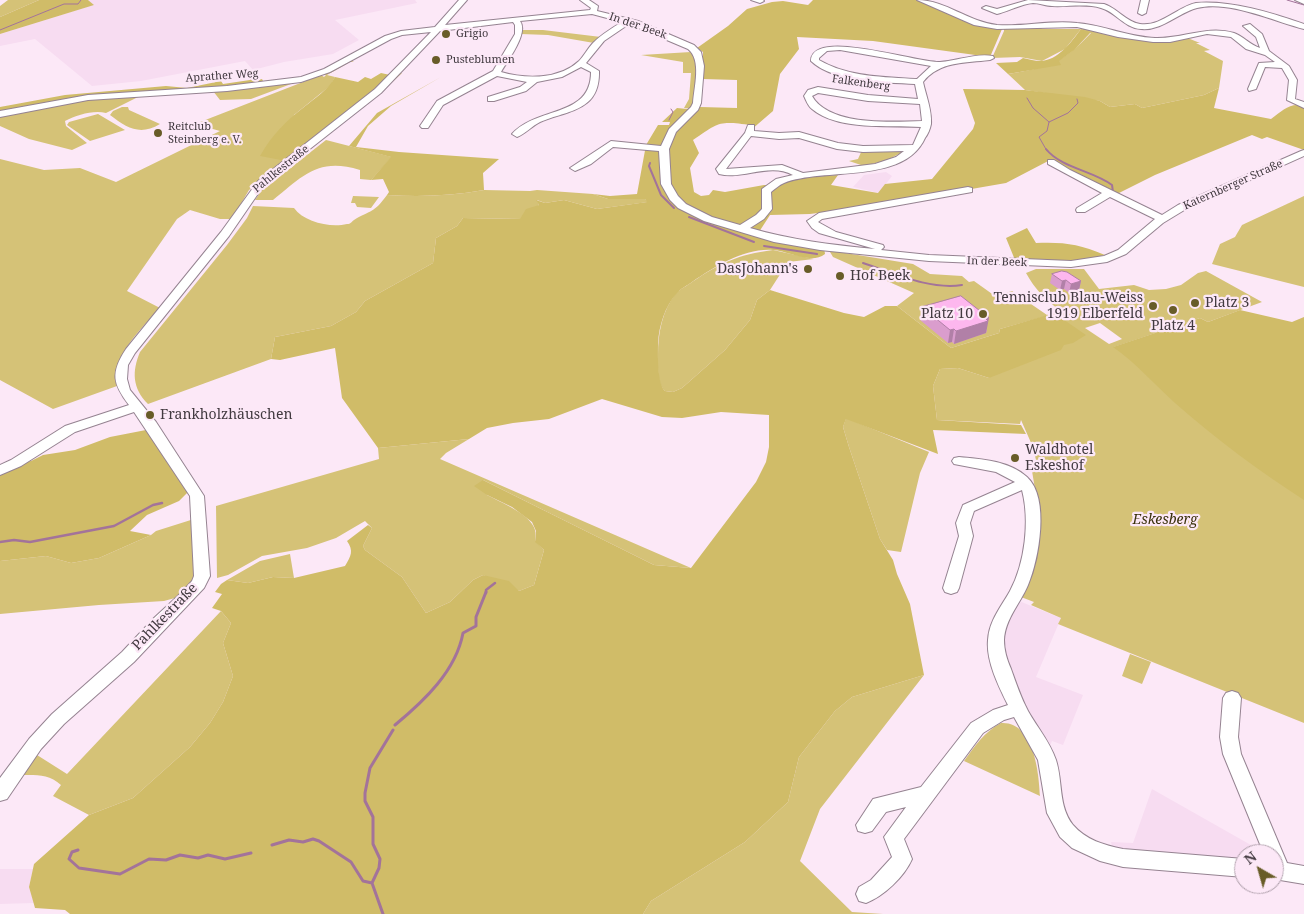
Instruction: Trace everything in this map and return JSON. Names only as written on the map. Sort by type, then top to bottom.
[{"type":"street","points":[[437,30],[464,0]]},
{"type":"street","points":[[584,0],[595,8],[592,12]]},
{"type":"street","points":[[921,0],[995,27],[1075,24],[1118,35],[1153,40],[1170,40],[1189,35],[1218,32],[1236,37],[1249,47],[1263,51],[1285,66],[1293,80],[1291,100],[1304,105]]},
{"type":"street","points":[[986,8],[997,12],[1033,0],[1104,6],[1128,23],[1145,27],[1201,4],[1220,2],[1249,8],[1304,27]]},
{"type":"street","points":[[1142,13],[1145,0]]},
{"type":"street","points":[[1299,0],[1304,2]]},
{"type":"street","name":"In der Beek","points":[[437,30],[572,12],[592,12],[628,21],[656,31],[690,47],[699,56],[697,103],[695,108],[672,131],[664,149],[666,184],[677,202],[697,215],[792,243],[882,254],[964,260],[1071,264],[1097,262],[1112,257]]},
{"type":"street","points":[[425,126],[434,109],[440,103],[496,73],[519,34],[519,25],[515,20]]},
{"type":"street","points":[[491,99],[523,89],[533,81],[561,73],[581,64],[598,42],[628,21]]},
{"type":"street","points":[[1247,26],[1259,36],[1265,50],[1263,51]]},
{"type":"street","name":"Aprather Weg","points":[[0,114],[60,101],[92,97],[241,86],[303,79],[319,74],[393,36],[406,32],[437,30]]},
{"type":"street","name":"Pahlkestraße","points":[[0,793],[8,769],[58,719],[128,657],[199,584],[202,576],[199,510],[195,491],[122,384],[120,379],[122,365],[130,352],[235,222],[250,194],[261,183],[346,119],[417,54],[437,30]]},
{"type":"street","name":"Falkenberg","points":[[919,82],[840,72],[819,64],[815,61],[815,57],[822,51],[840,48],[938,65],[990,58]]},
{"type":"street","points":[[517,134],[533,122],[570,110],[591,94],[596,87],[595,71],[581,64]]},
{"type":"street","points":[[741,229],[760,218],[767,209],[766,194],[768,188],[780,181],[802,176],[875,167],[900,158],[915,148],[924,135],[926,124],[919,82],[925,73],[938,65]]},
{"type":"street","points":[[1252,89],[1262,65],[1285,66]]},
{"type":"street","points":[[496,73],[533,81]]},
{"type":"street","name":"Falkenberg","points":[[922,102],[868,98],[818,90],[811,92],[808,96],[815,110],[840,118],[884,124],[926,124]]},
{"type":"street","points":[[802,176],[790,170],[774,168],[722,172],[721,169],[750,130],[779,136],[790,134],[806,136],[837,146],[863,149],[915,148]]},
{"type":"street","points":[[574,168],[588,162],[611,144],[664,149]]},
{"type":"street","name":"Katernberger Straße","points":[[1112,257],[1127,249],[1163,219],[1192,201],[1304,153]]},
{"type":"street","points":[[1051,162],[1067,172],[1163,219]]},
{"type":"street","name":"In der Beek","points":[[882,254],[882,249],[878,247],[833,235],[815,226],[812,221],[819,216],[968,190]]},
{"type":"street","points":[[1082,210],[1109,193]]},
{"type":"street","points":[[0,470],[16,463],[70,429],[137,407]]},
{"type":"street","points":[[959,461],[988,465],[1014,475],[1025,483],[1029,490],[1033,532],[1029,559],[1021,582],[997,630],[996,638],[1001,663],[1019,709],[1048,760],[1052,804],[1066,831],[1096,853],[1124,858],[1234,867]]},
{"type":"street","points":[[951,588],[966,536],[963,524],[968,508],[1025,483]]},
{"type":"street","points":[[1232,698],[1229,737],[1232,754],[1258,813],[1268,844]]},
{"type":"street","points":[[866,894],[878,886],[902,859],[894,837],[977,728],[999,715],[1019,709]]},
{"type":"street","points":[[865,825],[880,804],[927,794]]},
{"type":"street","points":[[1284,871],[1304,875]]},
{"type":"shaded area","points":[[39,0],[88,0],[94,5],[0,34],[0,17]]},
{"type":"shaded area","points":[[88,0],[415,0],[417,3],[335,20],[359,40],[333,54],[284,62],[253,70],[245,61],[141,81],[92,86],[35,39],[0,46],[0,34],[93,5]]},
{"type":"shaded area","points":[[813,0],[919,0],[1002,29],[990,57],[873,41],[797,37],[799,49],[780,74],[773,111],[751,130],[752,125],[720,124],[693,140],[699,153],[690,168],[694,192],[701,196],[709,195],[713,190],[725,192],[764,185],[775,185],[798,178],[838,175],[831,185],[878,193],[885,184],[932,179],[973,129],[975,123],[963,89],[1025,90],[1085,97],[1100,101],[1110,107],[1135,104],[1142,108],[1204,95],[1219,88],[1214,108],[1271,119],[1290,106],[1304,106],[1304,150],[1267,137],[1262,139],[1252,135],[1155,175],[1115,195],[1052,159],[1006,183],[885,204],[810,214],[770,215],[759,232],[824,247],[825,254],[819,257],[807,258],[773,250],[751,252],[731,259],[711,270],[682,289],[673,298],[661,323],[658,354],[659,375],[662,387],[665,391],[673,392],[682,388],[725,350],[750,320],[757,300],[770,290],[844,313],[864,317],[885,306],[897,306],[951,348],[999,333],[1000,329],[1054,313],[1086,335],[1073,343],[1064,345],[1061,350],[989,378],[958,368],[940,369],[933,386],[937,420],[1021,425],[1026,434],[933,430],[938,454],[846,419],[843,427],[880,539],[893,560],[910,604],[924,675],[852,697],[835,711],[799,757],[788,802],[745,842],[651,901],[643,914],[70,914],[65,910],[35,908],[29,887],[34,864],[89,815],[133,798],[190,747],[210,723],[223,702],[233,676],[223,643],[231,623],[221,611],[212,608],[222,594],[215,592],[227,580],[248,583],[273,577],[294,578],[345,566],[351,554],[347,541],[368,525],[372,528],[363,546],[365,550],[402,577],[426,613],[450,602],[473,580],[483,575],[509,581],[519,591],[534,585],[544,550],[535,542],[536,531],[532,522],[512,507],[487,495],[474,486],[483,480],[654,565],[691,568],[756,482],[766,462],[769,447],[769,415],[721,412],[682,418],[662,417],[602,399],[549,419],[487,428],[469,439],[378,448],[342,398],[335,348],[280,360],[271,359],[275,337],[331,326],[356,312],[365,301],[433,263],[436,238],[457,226],[463,218],[520,219],[526,209],[539,205],[536,200],[545,203],[564,200],[597,209],[647,202],[645,199],[608,199],[593,194],[610,196],[637,194],[646,145],[658,125],[669,125],[670,122],[662,122],[677,108],[697,110],[700,107],[737,108],[737,80],[703,79],[703,52],[697,48],[728,26],[747,9],[783,1],[808,5]]},
{"type":"shaded area","points":[[1081,29],[1091,32],[1074,50],[1059,61],[1061,65],[1008,74],[996,63],[1017,62],[1023,58],[1040,61],[1053,58],[1064,49]]},
{"type":"shaded area","points":[[381,73],[390,75],[402,73],[374,99],[363,101],[286,161],[260,156],[279,129],[325,90],[335,77],[358,82],[365,77],[371,79]]},
{"type":"shaded area","points":[[441,77],[391,106],[368,126],[356,147],[499,159],[483,173],[484,190],[436,196],[387,195],[389,192],[383,179],[371,180],[391,157],[349,146],[377,113]]},
{"type":"shaded area","points":[[250,79],[255,81],[262,79],[264,83],[103,97],[0,116],[0,107],[65,95],[166,86],[187,88],[221,81],[223,84]]},
{"type":"shaded area","points":[[886,172],[892,176],[879,193],[853,187],[864,175]]},
{"type":"shaded area","points":[[1027,228],[1036,243],[1071,244],[1105,255],[1084,260],[1015,260],[1006,238]]},
{"type":"shaded area","points":[[1240,310],[1292,322],[1304,317],[1304,500],[1206,430],[1113,347],[1200,318],[1208,322]]},
{"type":"shaded area","points":[[146,430],[188,492],[179,501],[147,515],[130,531],[151,535],[99,558],[71,563],[46,556],[0,561],[0,467],[31,461],[43,455],[75,450],[110,437]]},
{"type":"shaded area","points":[[1019,601],[1061,618],[1036,677],[1083,695],[1063,745],[1052,741],[1049,748],[1025,709],[1004,656],[1003,630]]},
{"type":"shaded area","points":[[1152,789],[1249,844],[1234,844],[1234,859],[1113,850],[1111,842],[1133,843]]},
{"type":"shaded area","points":[[0,869],[33,869],[29,887],[34,903],[0,904]]},
{"type":"green space","points":[[8,0],[39,0],[0,17],[0,6]]},
{"type":"green space","points":[[1040,26],[1042,29],[1081,29],[1065,49],[1042,61],[1020,57],[992,58],[1004,28],[1017,29],[1017,27]]},
{"type":"green space","points":[[1087,27],[1137,39],[1185,37],[1200,43],[1196,43],[1210,50],[1204,51],[1223,61],[1219,88],[1204,95],[1142,108],[1135,104],[1110,107],[1100,101],[1025,90],[1008,74],[1045,66],[1063,58],[1091,33],[1081,29]]},
{"type":"green space","points":[[522,30],[543,30],[601,37],[594,43],[548,35],[521,34]]},
{"type":"green space","points":[[691,52],[697,57],[693,109],[684,108],[689,99],[691,73],[683,73],[683,62],[641,55]]},
{"type":"green space","points":[[349,60],[354,62],[350,62],[327,75],[335,77],[331,85],[294,115],[286,161],[249,190],[232,219],[220,219],[190,210],[177,219],[127,291],[160,308],[137,334],[124,353],[119,363],[117,386],[53,409],[0,380],[0,159],[44,170],[80,168],[116,182],[220,131],[195,124],[321,75],[324,77],[326,75],[322,74]]},
{"type":"green space","points":[[290,82],[291,84],[251,99],[220,100],[213,91]]},
{"type":"green space","points":[[138,97],[106,113],[85,114],[65,121],[66,126],[87,143],[72,150],[29,139],[0,126],[0,116],[67,101]]},
{"type":"green space","points":[[122,107],[128,107],[129,110],[160,124],[153,128],[140,130],[128,127],[110,115],[113,111]]},
{"type":"green space","points":[[98,114],[125,130],[90,141],[67,125],[69,122]]},
{"type":"green space","points":[[326,140],[392,157],[371,180],[360,179],[360,170],[333,166],[322,167],[293,183],[273,200],[255,200],[261,191]]},
{"type":"green space","points":[[862,150],[903,152],[887,160],[864,166],[849,161],[858,159]]},
{"type":"green space","points":[[484,190],[537,190],[593,194],[608,199],[645,199],[648,202],[597,209],[564,200],[545,203],[537,200],[539,205],[521,219],[463,218],[457,226],[436,238],[433,263],[365,301],[356,312],[331,326],[275,337],[271,359],[148,404],[139,392],[136,386],[135,373],[140,352],[227,245],[247,218],[253,206],[294,208],[304,217],[318,223],[340,225],[349,224],[372,210],[387,195],[436,196]]},
{"type":"green space","points":[[353,196],[379,197],[371,208],[357,207],[355,203],[351,203]]},
{"type":"green space","points":[[1304,196],[1304,287],[1212,264],[1220,244],[1235,237],[1242,225]]},
{"type":"green space","points":[[773,250],[814,259],[788,262],[770,290],[757,300],[750,320],[725,350],[682,388],[673,392],[665,391],[662,388],[658,374],[659,339],[664,315],[676,293],[712,269],[730,260],[749,254]]},
{"type":"green space","name":"Eskesberg","points":[[830,252],[913,264],[930,274],[962,276],[969,282],[974,281],[995,296],[1012,291],[1047,315],[1060,310],[1041,294],[1026,273],[1036,269],[1084,269],[1099,289],[1134,285],[1149,290],[1166,289],[1181,285],[1198,273],[1206,271],[1262,302],[1208,322],[1200,318],[1114,347],[1304,452],[1304,723],[1058,624],[1061,618],[1031,605],[1034,602],[1021,597],[1038,507],[1032,471],[1039,471],[1032,445],[1021,420],[1020,424],[937,420],[933,386],[940,369],[958,368],[989,378],[1010,333],[1046,316],[1000,329],[999,333],[951,348],[897,306],[914,293],[833,257]],"holes":[[[1100,323],[1122,339],[1109,344],[1085,328]]]},
{"type":"green space","points":[[846,418],[929,452],[920,473],[901,552],[887,550],[880,539],[843,427]]},
{"type":"green space","points":[[469,439],[446,453],[440,459],[691,568],[654,565],[483,480],[487,495],[514,509],[532,524],[535,531],[535,541],[544,550],[534,585],[519,591],[483,575],[473,580],[450,602],[426,613],[402,577],[365,550],[363,546],[372,528],[365,521],[336,538],[307,548],[262,556],[228,575],[217,578],[216,506],[379,459],[378,448]]},
{"type":"green space","points":[[194,519],[195,575],[190,589],[182,596],[164,601],[0,614],[0,561],[46,556],[71,563],[99,558],[156,531]]},
{"type":"green space","points":[[290,554],[294,578],[273,577],[248,583],[227,580],[260,561]]},
{"type":"green space","points":[[221,611],[231,623],[223,643],[233,676],[223,702],[210,723],[190,747],[133,798],[89,815],[53,796],[61,785],[56,781],[43,776],[22,775],[37,755],[67,774]]},
{"type":"green space","points":[[1130,654],[1151,662],[1142,684],[1122,676]]},
{"type":"green space","points":[[924,675],[820,809],[800,861],[852,912],[883,914],[643,914],[651,901],[745,842],[788,802],[799,757],[835,711],[852,697]]},
{"type":"green space","points":[[1001,723],[1012,725],[1021,730],[1028,739],[1036,762],[1040,796],[964,761],[985,735]]},
{"type":"building","points":[[1062,271],[1081,281],[1071,284],[1066,280],[1062,281],[1052,274]]},
{"type":"building","points":[[961,296],[989,318],[986,319],[988,321],[956,331],[954,329],[950,330],[922,307]]},
{"type":"waterway","points":[[0,30],[64,4],[78,4],[81,0]]},
{"type":"waterway","points":[[1287,0],[1304,5]]},
{"type":"waterway","points":[[1027,98],[1033,108],[1049,122]]},
{"type":"waterway","points":[[1049,122],[1068,113],[1078,103],[1077,99]]},
{"type":"waterway","points":[[669,120],[673,112],[671,109]]},
{"type":"waterway","points":[[1047,151],[1039,137],[1047,131],[1049,122]]},
{"type":"waterway","points":[[1046,149],[1060,161],[1105,180],[1112,185],[1113,192]]},
{"type":"waterway","points":[[650,163],[649,166],[661,195],[674,208]]},
{"type":"waterway","points":[[689,217],[754,242]]},
{"type":"waterway","points":[[764,246],[817,254]]},
{"type":"waterway","points":[[863,263],[924,283],[950,286],[962,285]]},
{"type":"waterway","points":[[0,542],[14,540],[30,542],[114,526],[153,505],[162,503]]},
{"type":"waterway","points":[[486,592],[495,583]]},
{"type":"waterway","points":[[395,725],[417,706],[446,672],[459,647],[463,633],[476,626],[476,617],[486,592]]},
{"type":"waterway","points":[[372,883],[379,868],[380,859],[373,844],[373,817],[365,801],[365,793],[370,768],[393,730]]},
{"type":"waterway","points":[[272,845],[289,840],[303,842],[313,839],[319,841],[351,862],[363,881],[372,883]]},
{"type":"waterway","points":[[78,850],[72,852],[69,859],[79,868],[120,874],[149,859],[166,860],[180,855],[198,858],[208,855],[225,859],[251,853]]},
{"type":"waterway","points":[[372,883],[383,914]]},
{"type":"place","name":"Grigio","points":[[446,34]]},
{"type":"place","name":"Pusteblumen","points":[[436,60]]},
{"type":"place","name":"Reitclub Steinberg e. V.","points":[[158,133]]},
{"type":"place","name":"DasJohann's","points":[[808,269]]},
{"type":"place","name":"Hof Beek","points":[[840,276]]},
{"type":"place","name":"Platz 3","points":[[1195,303]]},
{"type":"place","name":"Tennisclub Blau-Weiss 1919 Elberfeld","points":[[1153,306]]},
{"type":"place","name":"Platz 4","points":[[1173,310]]},
{"type":"place","name":"Platz 10","points":[[983,314]]},
{"type":"place","name":"Frankholzhäuschen","points":[[150,415]]},
{"type":"place","name":"Waldhotel Eskeshof","points":[[1015,458]]}]
